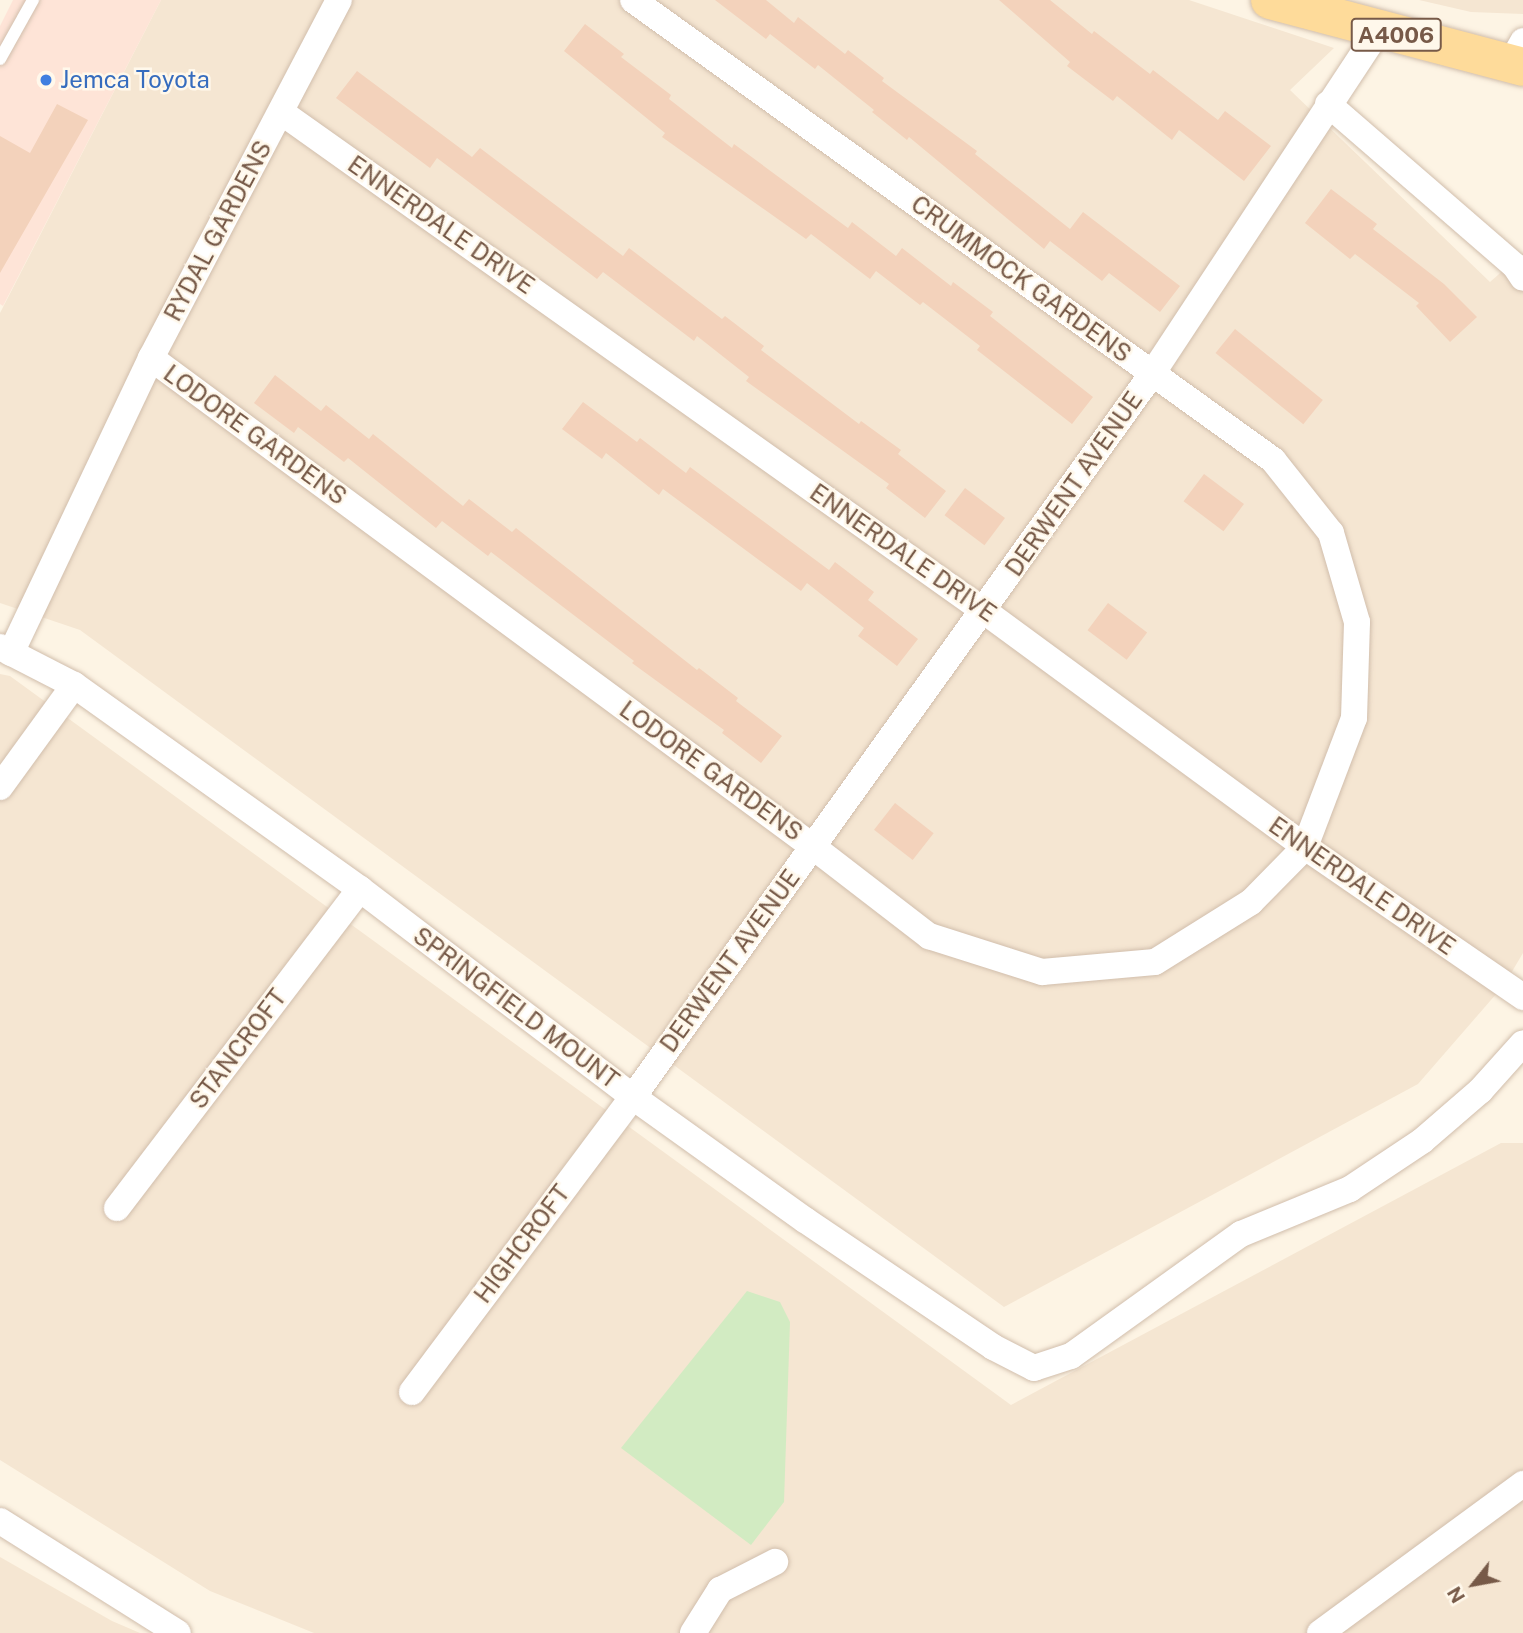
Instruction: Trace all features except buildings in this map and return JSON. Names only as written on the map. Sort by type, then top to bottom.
[{"type":"main road","name":"A4006","points":[[1270,0],[1378,31],[1519,57]]},
{"type":"street","name":"RYDAL GARDENS","points":[[6,650],[151,358],[338,0]]},
{"type":"street","name":"CRUMMOCK GARDENS","points":[[633,0],[1273,460],[1331,533],[1357,622],[1354,718],[1305,847]]},
{"type":"street","name":"DERWENT AVENUE","points":[[633,1097],[1152,374],[1378,31]]},
{"type":"street","points":[[1328,104],[1520,267]]},
{"type":"street","name":"ENNERDALE DRIVE","points":[[281,112],[984,611],[1305,847],[1523,998]]},
{"type":"street","name":"LODORE GARDENS","points":[[151,358],[812,846],[929,936],[1042,972],[1155,962],[1251,902],[1305,847]]},
{"type":"street","name":"SPRINGFIELD MOUNT","points":[[6,650],[74,685],[360,889],[633,1097],[805,1220],[993,1347],[1034,1367],[1071,1356],[1241,1234],[1350,1189],[1422,1141],[1480,1091],[1523,1043]]},
{"type":"street","points":[[0,787],[74,685]]},
{"type":"street","name":"STANCROFT","points":[[117,1208],[360,889]]},
{"type":"street","name":"HIGHCROFT","points":[[412,1392],[633,1097]]},
{"type":"street","points":[[1320,1633],[1523,1484]]},
{"type":"street","points":[[0,1521],[178,1633]]},
{"type":"street","points":[[693,1633],[720,1590],[775,1562]]},
{"type":"lane","points":[[0,59],[33,0]]},
{"type":"shaded area","points":[[13,0],[161,0],[3,306],[0,304],[0,26]]},
{"type":"shaded area","points":[[161,0],[1189,0],[1334,48],[1290,90],[1490,282],[1523,253],[1523,953],[1504,985],[1418,1084],[1004,1307],[80,630],[0,603],[0,313]]},
{"type":"shaded area","points":[[1419,0],[1523,0],[1523,14],[1471,12]]},
{"type":"shaded area","points":[[0,674],[10,676],[1011,1405],[1501,1143],[1523,1143],[1523,1633],[314,1633],[210,1591],[0,1460]]},
{"type":"shaded area","points":[[0,1557],[112,1621],[140,1633],[0,1633]]},
{"type":"green space","points":[[747,1291],[780,1302],[790,1322],[784,1502],[751,1545],[621,1448]]},
{"type":"place","name":"Jemca Toyota","points":[[46,80]]}]
